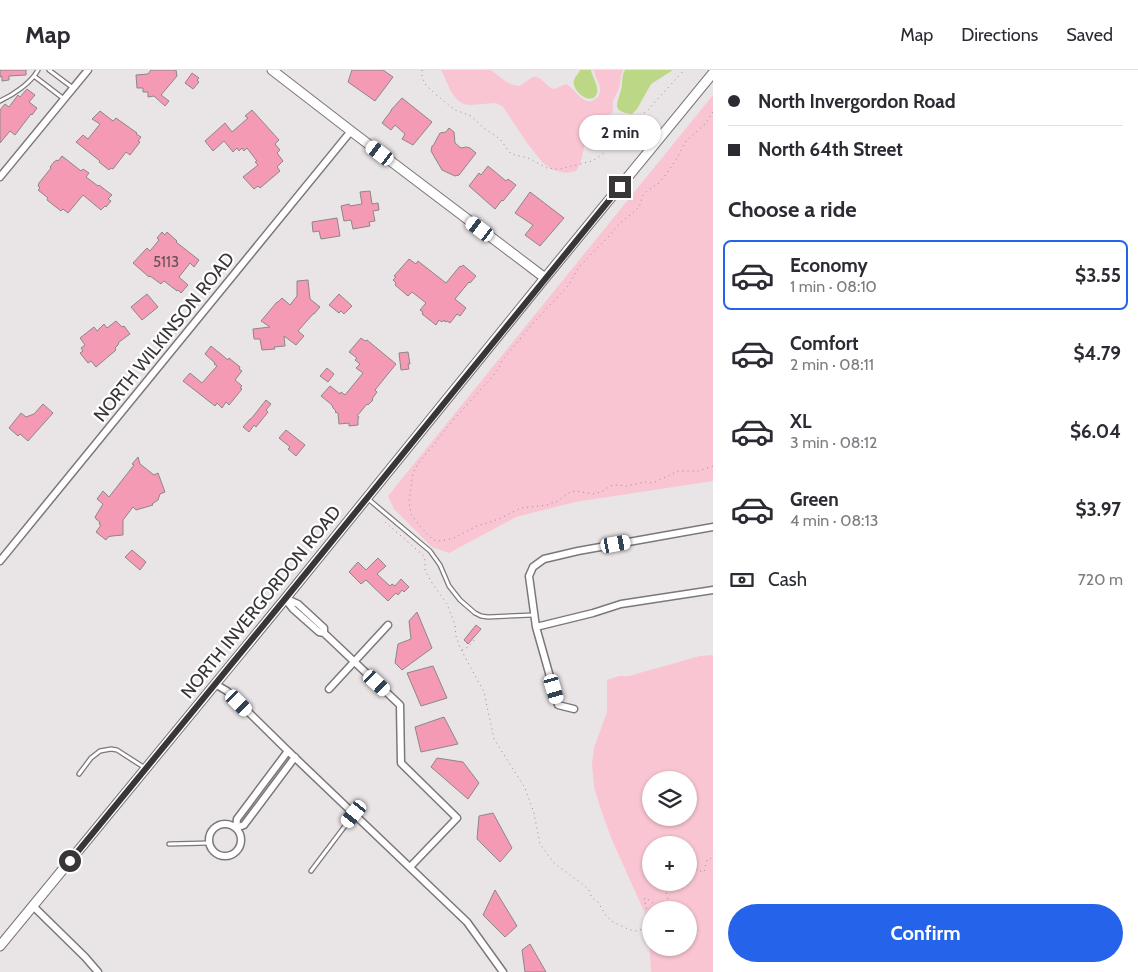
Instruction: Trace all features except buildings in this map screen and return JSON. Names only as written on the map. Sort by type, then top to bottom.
[{"type":"street","points":[[0,177],[88,70]]},
{"type":"street","points":[[272,70],[545,278]]},
{"type":"street","name":"NORTH INVERGORDON ROAD","points":[[0,946],[713,73]]},
{"type":"street","name":"NORTH WILKINSON ROAD","points":[[0,561],[351,132]]},
{"type":"street","points":[[574,709],[558,705],[536,627],[529,576],[533,567],[544,559],[578,551],[713,527]]},
{"type":"street","points":[[536,627],[621,604],[713,590]]},
{"type":"street","points":[[285,599],[300,606],[324,628],[324,633],[400,705],[401,763],[457,818],[410,867]]},
{"type":"street","points":[[329,689],[388,625]]},
{"type":"street","points":[[215,684],[227,691],[467,922],[503,972]]},
{"type":"street","points":[[236,828],[237,820],[288,751]]},
{"type":"street","points":[[236,828],[244,824],[295,757]]},
{"type":"street","points":[[225,824],[236,828],[242,841],[241,846],[234,854],[229,856],[215,853],[209,843],[211,832],[220,825],[225,824]]},
{"type":"street","points":[[33,906],[98,972]]},
{"type":"lane","points":[[0,101],[10,96],[34,76],[38,70]]},
{"type":"lane","points":[[49,70],[73,88]]},
{"type":"lane","points":[[34,76],[64,99]]},
{"type":"lane","points":[[367,498],[430,551],[440,565],[454,593],[475,613],[488,617],[535,615]]},
{"type":"lane","points":[[80,774],[91,758],[100,751],[111,749],[117,750],[146,769]]},
{"type":"lane","points":[[311,871],[354,814]]},
{"type":"lane","points":[[169,844],[209,843]]},
{"type":"path","points":[[422,70],[422,78],[431,90],[455,110],[470,116],[500,139],[511,154],[528,158],[546,168],[555,169],[584,164],[603,154],[624,123],[646,111],[684,70]]},
{"type":"path","points":[[713,112],[705,124],[686,141],[664,177],[643,194],[640,205],[636,210],[619,224],[579,267],[568,286],[534,322],[502,361],[493,376],[418,464],[413,474],[409,501],[411,514],[418,526],[433,540],[441,541],[454,538],[477,526],[499,519],[521,508],[558,501],[570,492],[594,494],[604,491],[610,486],[626,486],[645,482],[653,483],[670,473],[698,471],[713,466]]},
{"type":"path","points":[[384,520],[424,556],[425,570],[451,612],[456,636],[462,651],[484,692],[494,739],[525,788],[534,813],[540,844],[554,863],[589,890],[592,898],[598,902],[606,916],[613,922],[630,930],[637,931],[645,928],[647,924],[648,915],[644,899],[648,898],[661,909],[665,908],[668,900],[666,891]]},
{"type":"path","points":[[462,651],[475,639]]},
{"type":"path","points":[[697,870],[704,872],[706,868],[705,862],[713,856]]},
{"type":"shaded area","points":[[441,70],[491,70],[505,81],[519,86],[536,77],[554,89],[566,84],[583,99],[591,101],[599,95],[600,91],[594,70],[623,70],[619,88],[613,101],[613,112],[598,119],[589,128],[582,159],[576,171],[566,173],[553,170],[543,163],[503,107],[496,103],[469,105],[458,101],[451,92]]},
{"type":"shaded area","points":[[580,70],[591,70],[597,87],[597,93],[591,99],[579,93],[574,85],[574,80]]},
{"type":"shaded area","points":[[625,70],[673,70],[651,84],[637,109],[632,114],[621,111],[617,106]]},
{"type":"shaded area","points":[[713,95],[713,481],[575,502],[516,517],[449,553],[432,547],[394,509],[388,496]]},
{"type":"shaded area","points":[[713,655],[713,972],[651,972],[650,956],[697,956],[697,901],[642,901],[642,907],[612,840],[594,787],[592,764],[594,748],[607,712],[607,680],[619,676],[629,676],[700,656]]},
{"type":"route","points":[[70,861],[620,187]]}]
